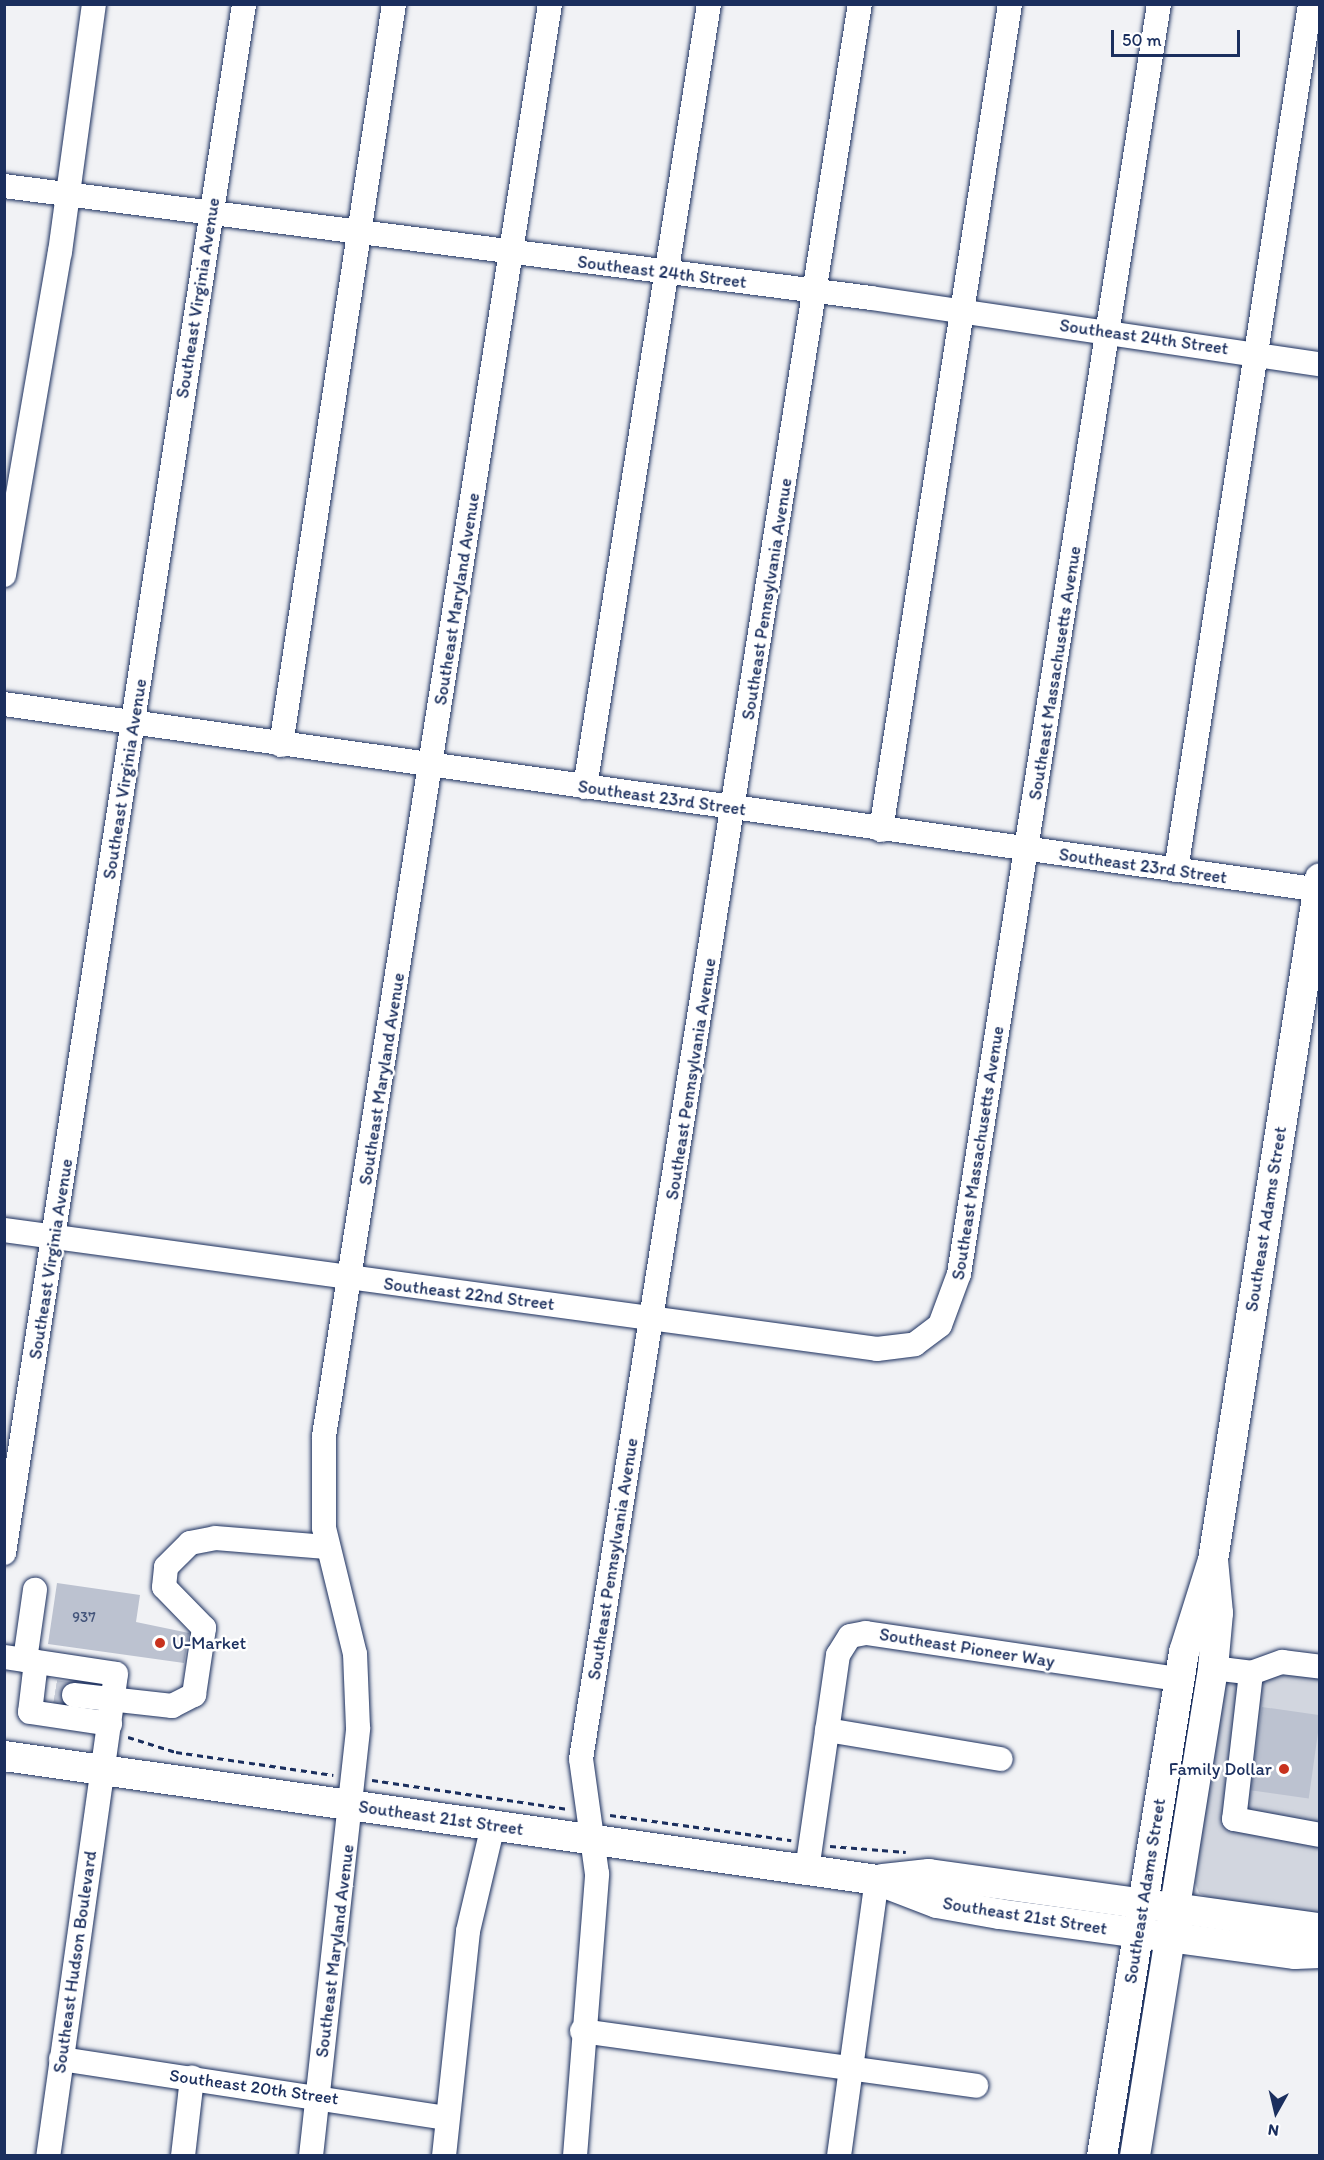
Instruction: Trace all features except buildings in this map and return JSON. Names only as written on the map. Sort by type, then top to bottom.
[{"type":"main road","name":"Southeast Adams Street","points":[[1135,2156],[1213,1668],[1218,1613],[1214,1560],[1319,886]]},
{"type":"main road","name":"Southeast Adams Street","points":[[1102,2156],[1179,1679],[1195,1602],[1214,1560]]},
{"type":"main road","name":"Southeast 21st Street","points":[[4,1756],[102,1769],[352,1792],[493,1825],[587,1825],[810,1856],[937,1903],[1138,1934],[1320,1953]]},
{"type":"main road","name":"Southeast 21st Street","points":[[877,1880],[929,1874],[1144,1901],[1320,1928]]},
{"type":"street","points":[[4,575],[60,252],[63,195],[94,4]]},
{"type":"street","name":"Southeast Virginia Avenue","points":[[4,1553],[244,4]]},
{"type":"street","points":[[281,745],[357,234],[394,4]]},
{"type":"street","name":"Southeast Maryland Avenue","points":[[311,2156],[352,1792],[358,1719],[355,1654],[327,1546],[322,1459],[550,4]]},
{"type":"street","points":[[585,787],[709,4]]},
{"type":"street","name":"Southeast Pennsylvania Avenue","points":[[575,2156],[582,2031],[595,1932],[597,1874],[587,1825],[581,1759],[734,809],[860,4]]},
{"type":"street","points":[[881,830],[960,310],[1010,4]]},
{"type":"street","name":"Southeast Massachusetts Avenue","points":[[931,1335],[949,1311],[959,1275],[1159,4]]},
{"type":"street","points":[[1176,870],[1254,353],[1310,4]]},
{"type":"street","name":"Southeast 24th Street","points":[[4,186],[357,234],[960,310],[1320,364]]},
{"type":"street","name":"Southeast 23rd Street","points":[[4,704],[133,725],[431,765],[881,830],[1176,870],[1319,886]]},
{"type":"street","name":"Southeast 22nd Street","points":[[4,1230],[350,1280],[652,1316],[887,1350],[931,1335]]},
{"type":"street","points":[[54,1692],[30,1712],[110,1720],[172,1706],[194,1695],[204,1628],[164,1587],[166,1567],[190,1543],[215,1538],[327,1546]]},
{"type":"street","points":[[35,1590],[22,1660],[54,1692],[110,1720]]},
{"type":"street","name":"Southeast Pioneer Way","points":[[810,1856],[840,1645],[866,1633],[1179,1679]]},
{"type":"street","name":"Southeast Hudson Boulevard","points":[[22,1660],[116,1674],[48,2156]]},
{"type":"street","points":[[1213,1668],[1251,1673],[1282,1662],[1320,1667]]},
{"type":"street","points":[[1251,1673],[1234,1819],[1320,1835]]},
{"type":"street","points":[[827,1730],[1001,1759]]},
{"type":"street","points":[[444,2156],[468,1931],[493,1825]]},
{"type":"street","points":[[839,2156],[877,1880]]},
{"type":"street","points":[[582,2031],[851,2071],[976,2086]]},
{"type":"street","name":"Southeast 20th Street","points":[[61,2060],[318,2096],[447,2118]]},
{"type":"street","points":[[183,2156],[192,2078]]},
{"type":"path","points":[[110,1720],[176,1752],[352,1792],[810,1856],[919,1853]]},
{"type":"shaded area","points":[[1246,1657],[1319,1670],[1319,1916],[1215,1901],[1199,1893],[1195,1883],[1224,1667],[1233,1658]]},
{"type":"tunnel","points":[[55,1692],[74,1695]]},
{"type":"place","name":"U-Market","points":[[160,1643]]},
{"type":"place","name":"Family Dollar","points":[[1284,1769]]}]
